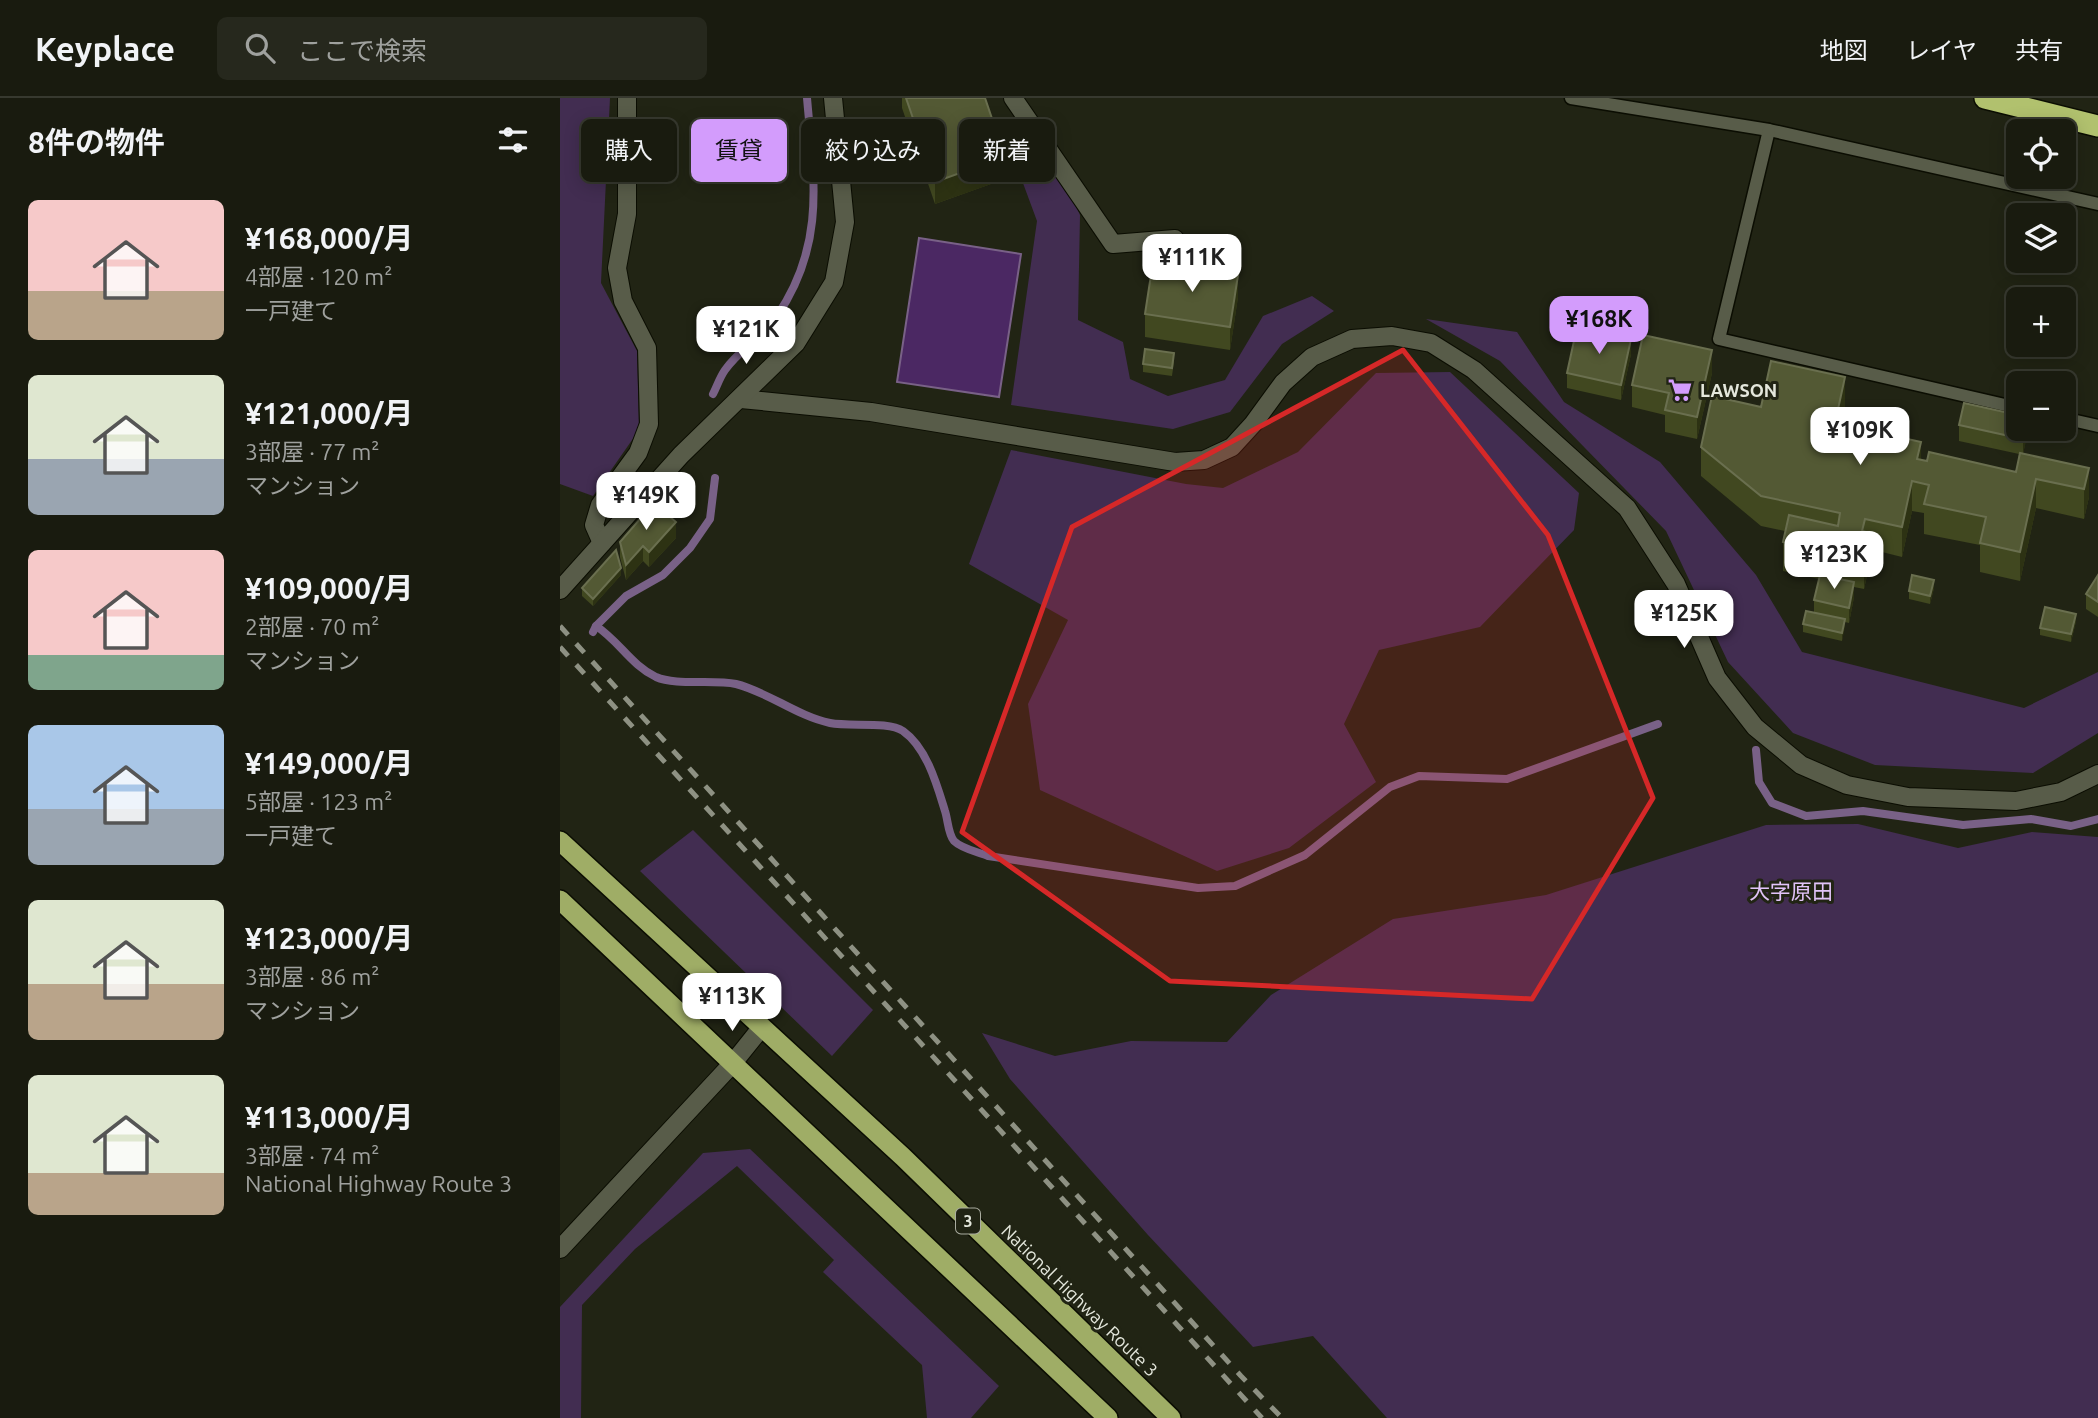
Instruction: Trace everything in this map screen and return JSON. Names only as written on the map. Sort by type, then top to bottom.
[{"type":"highway","points":[[1985,98],[2098,126]]},
{"type":"highway","name":"National Highway Route 3","points":[[560,841],[903,1157],[1171,1418]]},
{"type":"highway","points":[[560,900],[1108,1418]]},
{"type":"street","points":[[602,543],[594,525],[600,505],[638,453],[649,424],[648,348],[623,301],[617,268],[627,214],[627,98]]},
{"type":"street","points":[[560,590],[681,455],[796,343],[834,282],[845,222],[833,98]]},
{"type":"street","points":[[1013,98],[1113,244],[1175,239]]},
{"type":"street","points":[[741,399],[871,412],[1175,462],[1204,460],[1232,447],[1283,383],[1312,357],[1352,339],[1392,336],[1431,343],[1474,370],[1627,508],[1676,584],[1717,678],[1755,727],[1801,765],[1847,785],[1908,797],[2016,801],[2061,792],[2098,774]]},
{"type":"street","points":[[560,1249],[733,1063],[761,1028]]},
{"type":"lane","points":[[1571,98],[1769,131],[2098,204]]},
{"type":"lane","points":[[1769,131],[1719,339],[2006,405]]},
{"type":"lane","points":[[2076,421],[2098,426]]},
{"type":"highlighted area","points":[[1403,350],[1548,535],[1653,798],[1532,999],[1170,981],[962,832],[1072,527]]},
{"type":"shaded area","points":[[560,98],[610,98],[609,119],[581,119],[581,182],[606,182],[601,283],[637,351],[639,430],[593,496],[560,484]]},
{"type":"shaded area","points":[[1055,162],[1080,215],[1078,320],[1123,342],[1130,379],[1168,396],[1225,380],[1263,316],[1312,296],[1334,311],[1282,344],[1230,412],[1173,429],[1011,405],[1037,221],[1023,182],[1055,182]]},
{"type":"shaded area","points":[[919,238],[1021,254],[999,397],[897,382]]},
{"type":"shaded area","points":[[1426,319],[1517,332],[1564,402],[1660,462],[1756,575],[1802,652],[2024,708],[2098,672],[2098,733],[2033,773],[1875,765],[1793,733],[1728,662],[1666,531],[1500,361]]},
{"type":"shaded area","points":[[1450,372],[1579,493],[1574,530],[1480,627],[1379,650],[1344,724],[1376,782],[1289,848],[1217,871],[1040,790],[1028,704],[1068,620],[969,564],[1011,450],[1186,484],[1223,488],[1298,452],[1376,373]]},
{"type":"shaded area","points":[[1858,824],[1958,848],[2032,832],[2098,837],[2098,1418],[1387,1418],[1313,1336],[1253,1347],[1148,1235],[1010,1079],[982,1033],[1055,1056],[1131,1041],[1227,1042],[1271,995],[1393,919],[1546,895],[1766,825]]},
{"type":"shaded area","points":[[693,830],[873,1010],[832,1056],[640,871]]},
{"type":"shaded area","points":[[750,1149],[999,1386],[971,1418],[927,1418],[922,1365],[823,1272],[834,1260],[737,1166],[635,1249],[582,1305],[581,1418],[560,1418],[560,1307],[703,1153]]},
{"type":"building","points":[[906,98],[985,98],[992,119],[959,119],[959,173],[945,178],[945,119],[913,119]]},
{"type":"building","points":[[1153,262],[1238,275],[1230,327],[1145,314]]},
{"type":"building","points":[[1577,327],[1631,339],[1621,385],[1567,373]]},
{"type":"building","points":[[1643,335],[1712,350],[1697,417],[1665,410],[1669,393],[1632,385]]},
{"type":"building","points":[[1145,349],[1174,353],[1172,368],[1143,364]]},
{"type":"building","points":[[1771,361],[1845,377],[1835,423],[1846,426],[1849,415],[1869,419],[1867,430],[1921,442],[1917,459],[1927,461],[1929,452],[2016,472],[2020,453],[2089,468],[2084,489],[2036,479],[2020,552],[1980,543],[1986,517],[1924,504],[1929,485],[1912,481],[1902,527],[1865,519],[1862,531],[1870,533],[1864,560],[1783,542],[1789,515],[1838,526],[1840,513],[1761,496],[1701,447],[1712,396],[1761,407]]},
{"type":"building","points":[[1964,403],[2006,412],[2006,435],[1959,425]]},
{"type":"building","points":[[654,503],[676,522],[649,552],[643,546],[626,565],[620,542]]},
{"type":"building","points":[[616,550],[621,568],[593,599],[582,588]]},
{"type":"building","points":[[1820,575],[1854,582],[1849,608],[1814,600]]},
{"type":"building","points":[[1912,575],[1934,580],[1930,596],[1909,591]]},
{"type":"building","points":[[2098,575],[2098,602],[2086,594]]},
{"type":"building","points":[[2045,607],[2076,614],[2071,634],[2040,628]]},
{"type":"building","points":[[1806,611],[1845,619],[1842,633],[1803,624]]},
{"type":"waterway","points":[[713,394],[731,363],[777,316],[793,289],[803,263],[810,237],[814,184],[807,98]]},
{"type":"waterway","points":[[593,632],[626,596],[663,575],[690,548],[710,519],[715,478]]},
{"type":"waterway","points":[[596,626],[639,666],[664,680],[736,684],[760,692],[818,720],[838,724],[888,726],[903,731],[925,757],[942,801],[952,838],[966,848],[988,856],[1198,888],[1235,886],[1305,855],[1390,787],[1419,776],[1507,779],[1658,724]]},
{"type":"waterway","points":[[1756,750],[1759,782],[1772,803],[1806,816],[1863,811],[1963,825],[2031,819],[2071,826],[2098,819]]},
{"type":"railway","points":[[560,626],[1282,1418]]},
{"type":"railway","points":[[560,647],[1262,1418]]},
{"type":"place","name":"LAWSON","points":[[1680,390]]},
{"type":"district","name":"大字原田","points":[[1791,891]]}]
